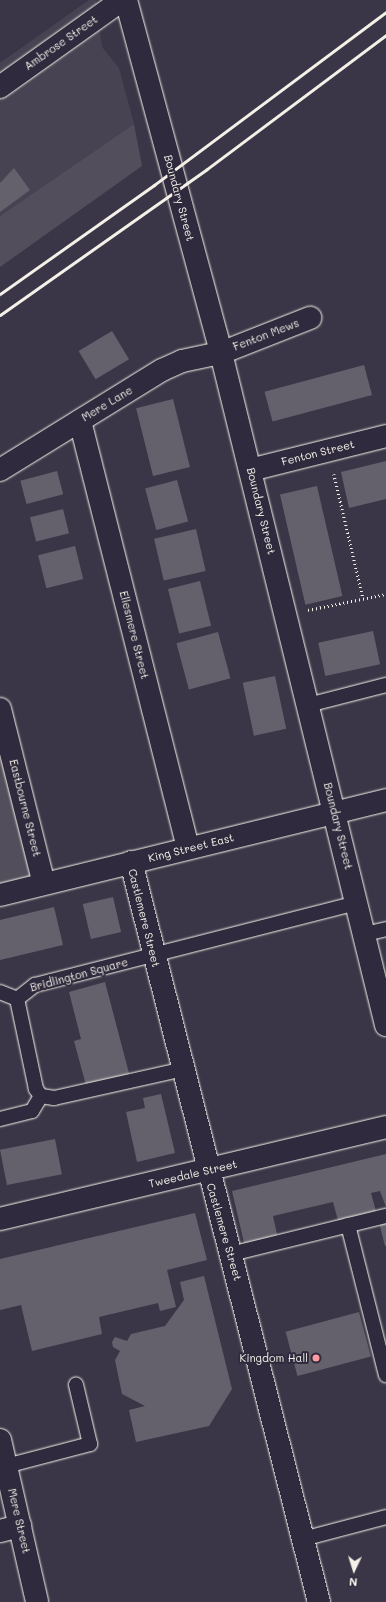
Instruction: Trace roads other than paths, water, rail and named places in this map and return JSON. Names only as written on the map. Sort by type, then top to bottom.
[{"type":"street","name":"Ambrose Street","points":[[0,87],[122,0]]},
{"type":"street","name":"Boundary Street","points":[[126,0],[221,353],[357,904],[383,991],[386,1025]]},
{"type":"street","name":"Fenton Mews","points":[[221,353],[310,318]]},
{"type":"street","name":"Mere Lane","points":[[0,470],[162,370],[182,361],[221,353]]},
{"type":"street","name":"Ellesmere Street","points":[[80,421],[188,848]]},
{"type":"street","name":"Fenton Street","points":[[250,470],[386,436]]},
{"type":"street","name":"Eastbourne Street","points":[[0,709],[44,884]]},
{"type":"street","name":"King Street East","points":[[0,895],[386,800]]},
{"type":"street","name":"Castlemere Street","points":[[131,862],[153,955],[184,1069],[207,1171],[231,1254],[319,1602]]},
{"type":"street","name":"Tweedale Street","points":[[0,1219],[207,1171],[386,1127]]},
{"type":"street","name":"Mere Street","points":[[0,1440],[6,1466],[10,1529],[37,1602]]},
{"type":"lane","points":[[308,704],[386,685]]},
{"type":"lane","name":"Bridlington Square","points":[[41,1096],[36,1089],[17,999],[35,985],[357,904]]},
{"type":"lane","points":[[365,934],[386,929]]},
{"type":"lane","points":[[0,992],[17,999]]},
{"type":"lane","points":[[0,1119],[32,1111],[41,1096],[54,1098],[184,1069]]},
{"type":"lane","points":[[231,1254],[386,1216]]},
{"type":"lane","points":[[348,1225],[386,1375]]},
{"type":"lane","points":[[6,1466],[90,1444],[76,1385]]},
{"type":"lane","points":[[303,1539],[386,1517]]},
{"type":"railway","points":[[0,294],[154,185],[386,12]]},
{"type":"railway","points":[[0,315],[207,169],[386,35]]},
{"type":"place","name":"Kingdom Hall","points":[[316,1358]]}]
